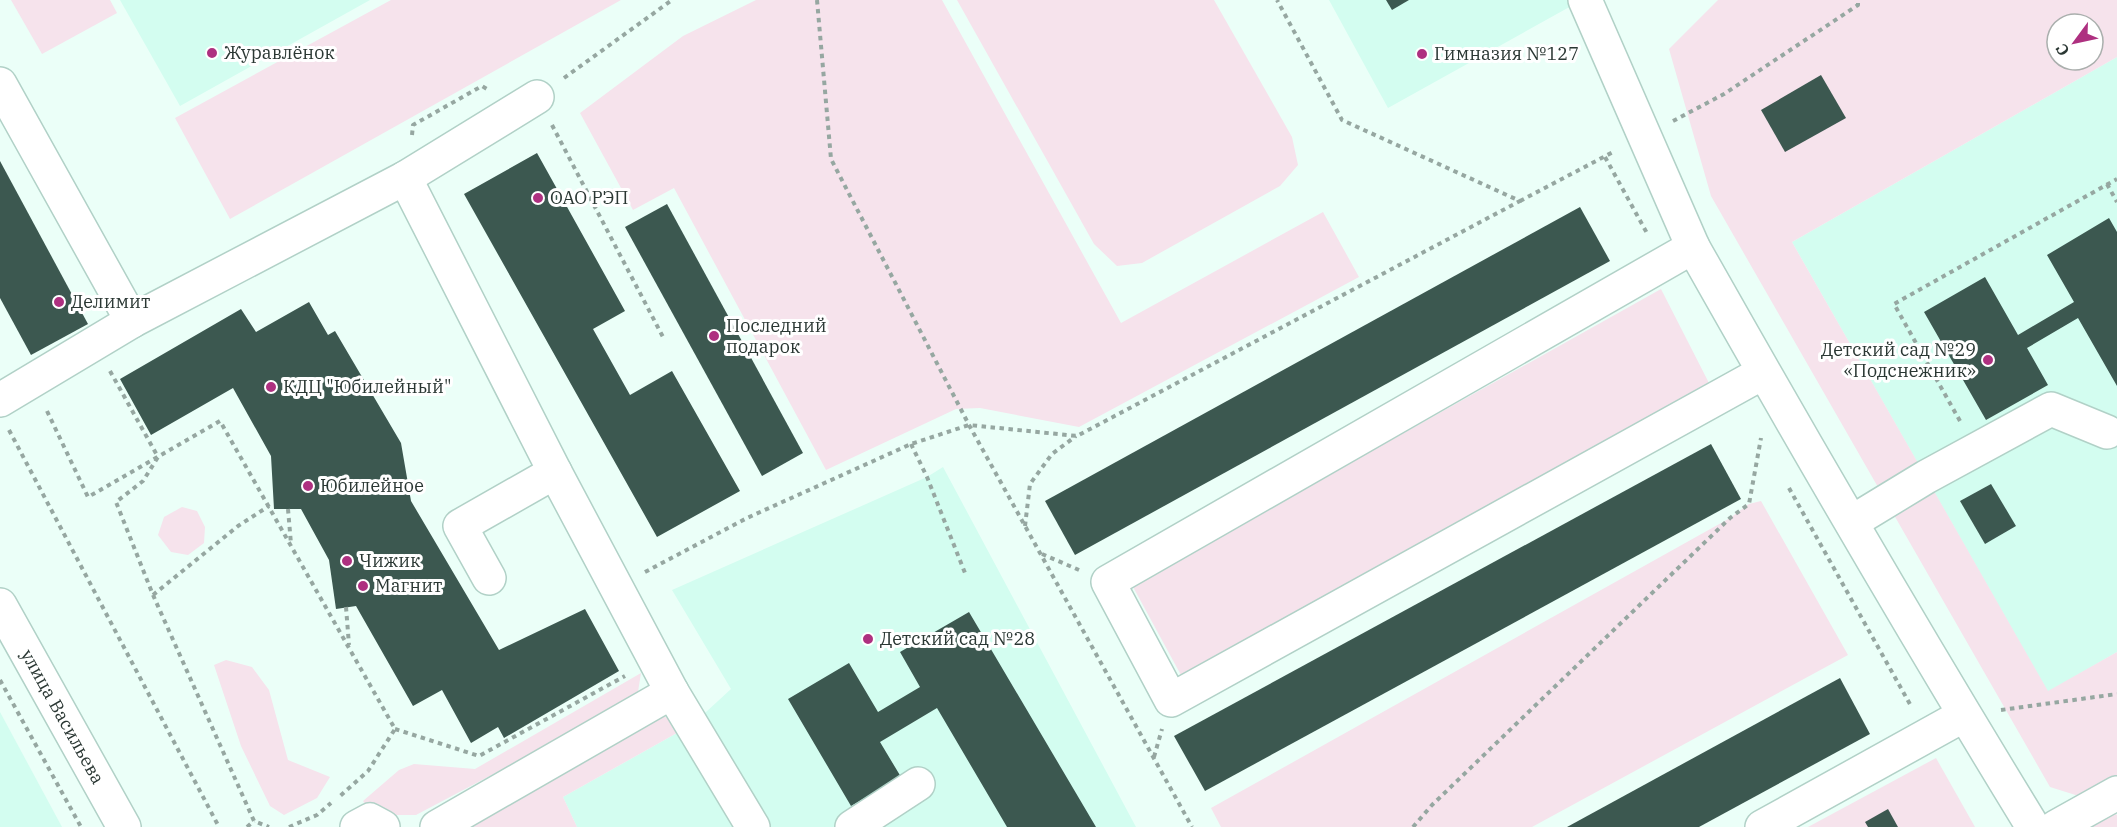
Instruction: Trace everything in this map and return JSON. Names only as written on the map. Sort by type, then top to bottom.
[{"type":"street","points":[[1585,0],[1693,247],[1965,715],[2033,827]]},
{"type":"street","points":[[0,84],[132,321]]},
{"type":"street","points":[[3,413],[33,381],[132,321],[405,178],[537,97]]},
{"type":"street","points":[[405,178],[555,472],[672,692],[753,827]]},
{"type":"street","points":[[1693,247],[1108,582],[1171,700],[1764,372]]},
{"type":"street","points":[[1852,522],[1926,477],[2052,409],[2107,432]]},
{"type":"street","points":[[489,578],[460,526],[555,472]]},
{"type":"street","name":"улица Васильева","points":[[0,605],[124,827]]},
{"type":"street","points":[[436,827],[672,692]]},
{"type":"street","points":[[1762,827],[1965,715]]},
{"type":"street","points":[[852,827],[918,784]]},
{"type":"street","points":[[2056,827],[2117,793]]},
{"type":"street","points":[[357,827],[370,820],[383,827]]},
{"type":"path","points":[[663,337],[537,97],[672,0]]},
{"type":"path","points":[[817,0],[831,159],[969,425],[1192,827]]},
{"type":"path","points":[[1025,526],[1030,484],[1052,454],[1077,436],[1520,201],[1342,120],[1277,0]]},
{"type":"path","points":[[1724,94],[1858,5],[1858,0]]},
{"type":"path","points":[[1976,450],[1894,304],[2117,178]]},
{"type":"path","points":[[2107,184],[2117,202]]},
{"type":"path","points":[[95,344],[158,457]]},
{"type":"path","points":[[33,381],[88,497],[220,421],[395,729],[479,756],[655,659]]},
{"type":"path","points":[[3,413],[219,827]]},
{"type":"path","points":[[661,563],[747,518],[911,444],[969,425],[1077,436]]},
{"type":"path","points":[[1413,827],[1432,805],[1722,526],[1749,504],[1761,438]]},
{"type":"path","points":[[911,444],[966,573]]},
{"type":"path","points":[[158,457],[143,481],[116,502],[153,595],[254,821],[269,827]]},
{"type":"path","points":[[153,595],[238,526],[269,506]]},
{"type":"path","points":[[288,509],[291,546]]},
{"type":"path","points":[[1040,554],[1108,582]]},
{"type":"path","points":[[346,607],[350,648]]},
{"type":"path","points":[[0,680],[81,827]]},
{"type":"path","points":[[1965,715],[2117,694]]},
{"type":"path","points":[[289,827],[317,815],[368,771],[395,729]]},
{"type":"path","points":[[247,827],[254,821]]},
{"type":"shaded area","points":[[11,0],[110,0],[117,13],[42,54]]},
{"type":"shaded area","name":"Журавлёнок","points":[[120,0],[370,0],[180,106]]},
{"type":"shaded area","points":[[391,0],[621,0],[230,219],[175,118]]},
{"type":"shaded area","points":[[756,0],[942,0],[1121,323],[1323,212],[1359,277],[1079,427],[980,408],[956,409],[826,470],[674,188],[633,210],[580,113],[683,36]]},
{"type":"shaded area","points":[[957,0],[1214,0],[1292,137],[1298,165],[1280,186],[1142,263],[1117,266],[1094,244]]},
{"type":"shaded area","name":"Гимназия №127","points":[[1329,0],[1582,0],[1388,108]]},
{"type":"shaded area","points":[[1718,0],[2117,0],[2117,57],[2105,64],[2105,12],[2045,12],[2045,72],[2091,72],[1792,242],[2048,691],[2117,652],[2117,780],[2085,798],[2050,787],[1711,196],[1669,49]]},
{"type":"shaded area","name":"Детский сад №29 «Подснежник»","points":[[2117,57],[2117,652],[2048,692],[1792,242],[2091,72],[2105,72],[2105,64]]},
{"type":"shaded area","points":[[1661,289],[1710,385],[1182,677],[1132,585]]},
{"type":"shaded area","name":"Детский сад №28","points":[[943,467],[1136,827],[577,827],[563,797],[693,724],[731,689],[672,590],[927,477]]},
{"type":"shaded area","points":[[1761,501],[1848,655],[1532,827],[1221,827],[1211,808],[1730,518],[1749,504]]},
{"type":"shaded area","points":[[182,507],[197,511],[205,527],[204,543],[188,555],[171,552],[158,535],[164,517]]},
{"type":"shaded area","points":[[226,660],[252,667],[269,690],[288,760],[330,777],[317,798],[284,815],[270,806],[241,746],[214,665]]},
{"type":"shaded area","points":[[641,673],[637,698],[416,815],[372,815],[363,801],[399,770],[414,764],[475,769]]},
{"type":"shaded area","points":[[656,711],[684,729],[563,797],[577,827],[454,827]]},
{"type":"shaded area","points":[[0,712],[62,827],[0,827]]},
{"type":"shaded area","points":[[1936,758],[1975,827],[1808,827]]},
{"type":"shaded area","points":[[2110,811],[2117,815],[2117,827],[2083,827]]},
{"type":"building","points":[[1386,0],[1409,0],[1392,10]]},
{"type":"building","points":[[1821,75],[1846,118],[1785,152],[1761,110]]},
{"type":"building","points":[[537,153],[625,311],[593,329],[630,395],[672,371],[740,491],[657,537],[464,194]]},
{"type":"building","points":[[0,161],[88,324],[31,355],[0,298]]},
{"type":"building","points":[[667,204],[803,453],[762,476],[625,227]]},
{"type":"building","points":[[1580,207],[1610,261],[1075,555],[1045,501]]},
{"type":"building","points":[[2109,218],[2117,232],[2117,386],[2078,318],[2027,348],[2048,385],[1986,420],[1924,312],[1985,277],[2018,335],[2074,302],[2047,255]]},
{"type":"building","points":[[309,302],[328,335],[335,331],[401,443],[411,501],[499,650],[585,609],[619,671],[504,738],[498,727],[471,743],[442,690],[413,706],[356,606],[336,609],[329,560],[301,509],[274,509],[271,456],[233,388],[151,435],[120,379],[241,309],[256,332]]},
{"type":"building","points":[[1711,444],[1741,499],[1205,791],[1174,736]]},
{"type":"building","points":[[1991,484],[2016,526],[1985,544],[1960,501]]},
{"type":"building","points":[[969,612],[1096,827],[1007,827],[937,708],[880,742],[901,777],[851,806],[788,699],[849,663],[878,712],[920,687],[900,652]]},
{"type":"building","points":[[1840,678],[1870,734],[1699,827],[1567,827]]},
{"type":"building","points":[[1888,809],[1898,827],[1868,827],[1865,822]]},
{"type":"place","name":"Журавлёнок","points":[[212,53]]},
{"type":"place","name":"Гимназия №127","points":[[1422,54]]},
{"type":"place","name":"ОАО РЭП","points":[[538,198]]},
{"type":"place","name":"Делимит","points":[[59,302]]},
{"type":"place","name":"Последний подарок","points":[[714,336]]},
{"type":"place","name":"Детский сад №29 «Подснежник»","points":[[1988,360]]},
{"type":"place","name":"КДЦ \"Юбилейный\"","points":[[271,387]]},
{"type":"place","name":"Юбилейное","points":[[308,486]]},
{"type":"place","name":"Чижик","points":[[347,561]]},
{"type":"place","name":"Магнит","points":[[363,586]]},
{"type":"place","name":"Детский сад №28","points":[[868,639]]}]
